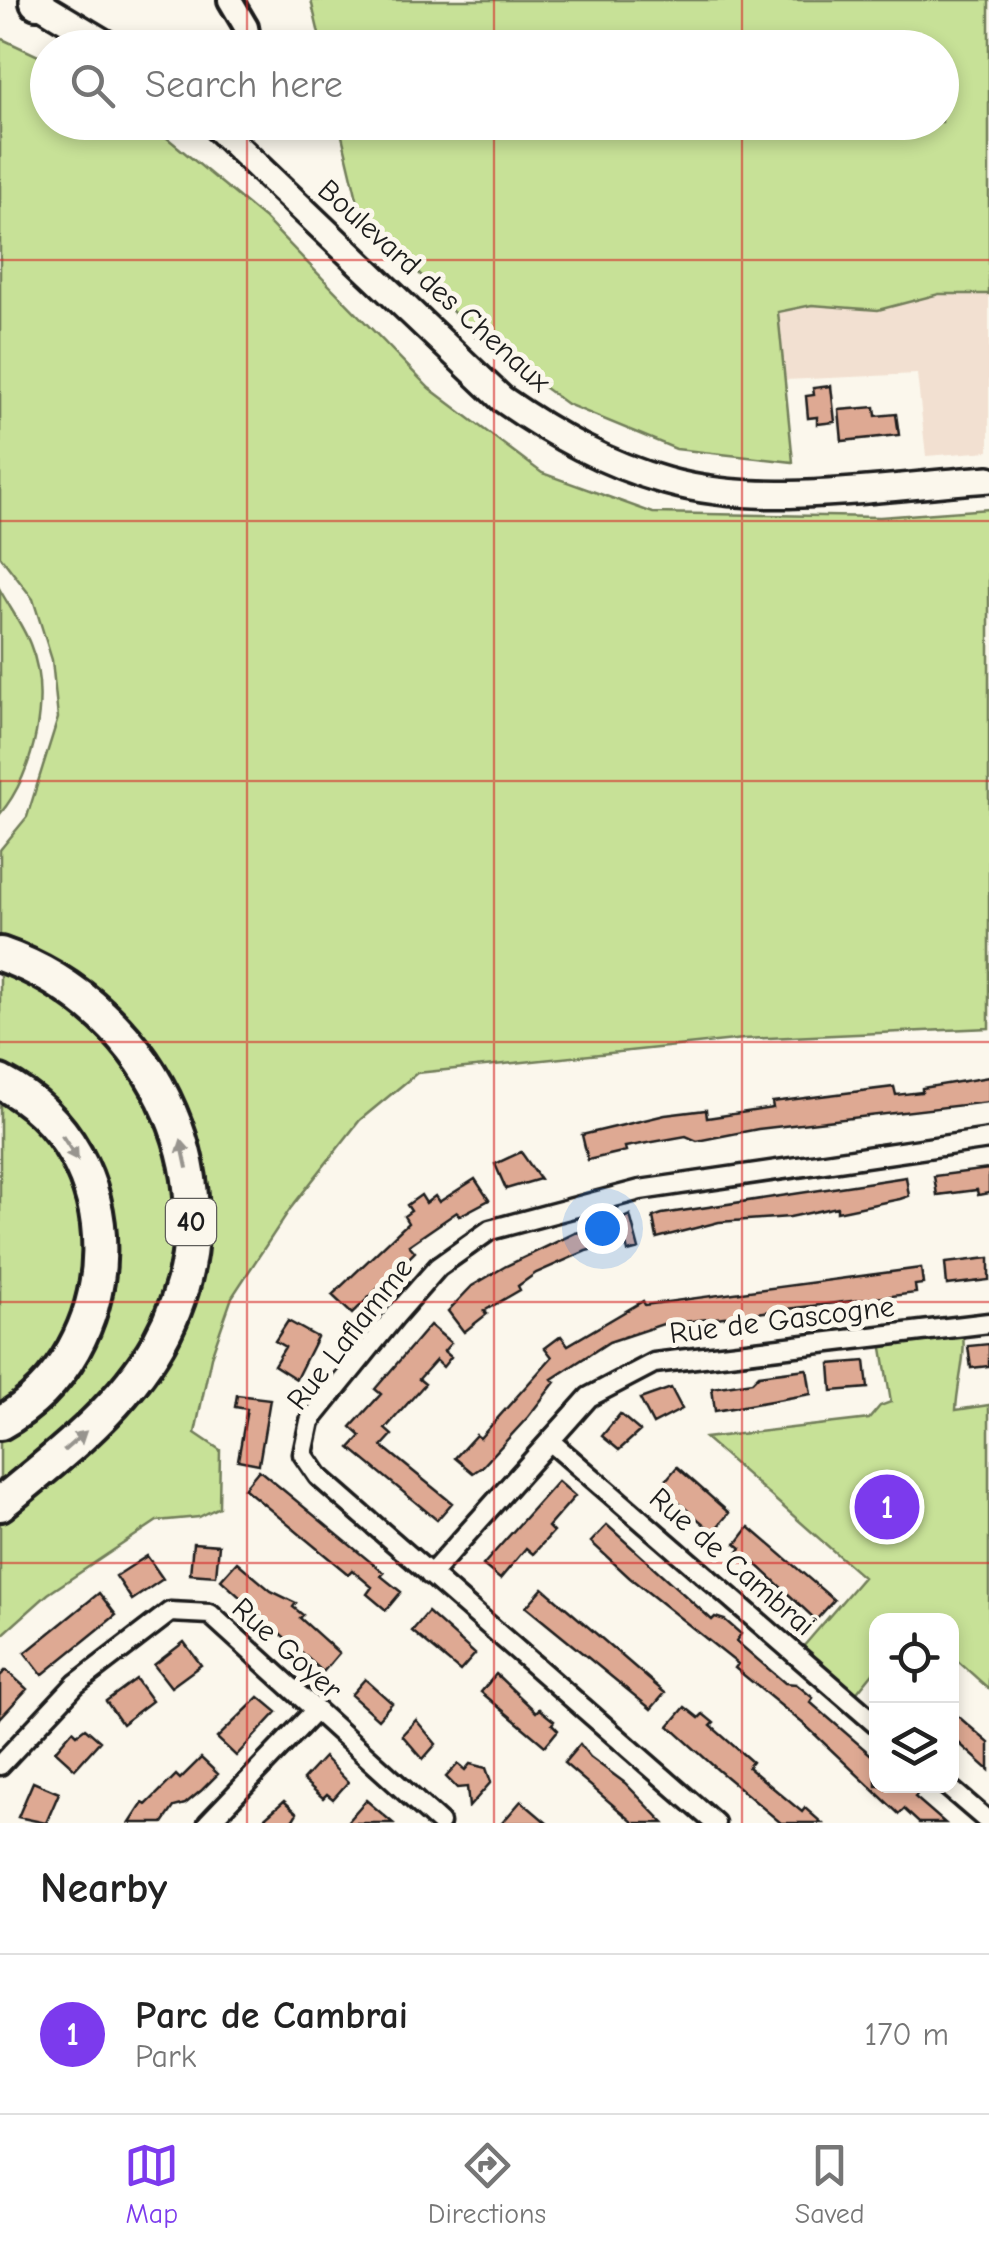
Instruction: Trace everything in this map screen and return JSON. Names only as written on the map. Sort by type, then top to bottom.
[{"type":"highway","name":"40","points":[[0,954],[76,991],[136,1050],[160,1085],[176,1123],[191,1211],[178,1296],[150,1357],[96,1422],[0,1504]]},
{"type":"highway","points":[[0,1082],[39,1110],[71,1148],[94,1200],[101,1246],[94,1307],[74,1352],[38,1395],[0,1422]]},
{"type":"main road","points":[[36,1],[84,30]]},
{"type":"main road","name":"Boulevard des Chenaux","points":[[231,140],[502,399],[556,436],[603,460],[669,482],[724,491],[799,492],[989,479]]},
{"type":"street","points":[[230,0],[247,30]]},
{"type":"street","name":"Rue Laflamme","points":[[715,1823],[318,1476],[304,1454],[310,1421],[438,1266],[490,1230],[640,1190],[989,1139]]},
{"type":"street","name":"Rue de Gascogne","points":[[430,1575],[589,1398],[654,1363],[989,1323]]},
{"type":"street","name":"Rue de Cambrai","points":[[551,1442],[869,1718]]},
{"type":"street","name":"Rue Goyer","points":[[0,1766],[76,1684],[170,1612],[210,1614],[440,1823]]},
{"type":"street","points":[[208,1823],[315,1711]]},
{"type":"street","points":[[955,1793],[989,1822]]},
{"type":"shaded area","points":[[939,294],[989,294],[989,451],[926,456],[917,374],[785,380],[778,312],[812,305],[878,310]]},
{"type":"green space","points":[[311,0],[989,0],[989,294],[939,294],[878,310],[812,305],[778,312],[793,462],[676,449],[567,404],[474,336],[358,203],[343,140],[959,140],[959,30],[318,30]]},
{"type":"green space","points":[[0,38],[30,52],[30,140],[170,140],[264,218],[429,388],[542,473],[653,513],[880,517],[989,509],[989,1028],[744,1039],[417,1073],[360,1120],[290,1209],[232,1297],[211,1357],[195,1433],[220,1450],[219,1507],[199,1517],[157,1521],[48,1594],[0,1637],[0,1523],[101,1441],[165,1369],[181,1341],[199,1291],[208,1241],[207,1190],[197,1140],[179,1093],[153,1049],[121,1010],[81,977],[32,947],[0,936],[0,850],[27,817],[58,718],[52,660],[33,599],[0,556]]},
{"type":"green space","points":[[0,590],[30,644],[36,664],[39,709],[30,756],[0,814]]},
{"type":"green space","points":[[0,971],[80,1008],[117,1044],[140,1077],[170,1150],[177,1229],[160,1307],[142,1349],[94,1406],[0,1487],[0,1433],[102,1322],[112,1279],[114,1233],[103,1189],[0,1070]]},
{"type":"green space","points":[[0,1095],[39,1119],[78,1179],[87,1233],[80,1317],[37,1380],[0,1403]]},
{"type":"green space","points":[[963,1334],[956,1410],[989,1405],[989,1689],[959,1662],[959,1613],[869,1613],[869,1678],[850,1701],[796,1655],[863,1577],[705,1438],[869,1419],[880,1406],[891,1402],[880,1336]]},
{"type":"building","points":[[831,386],[835,422],[817,424],[817,417],[808,418],[806,396],[814,395],[813,388]]},
{"type":"building","points":[[875,407],[876,416],[896,414],[899,435],[842,441],[839,410]]},
{"type":"building","points":[[989,1077],[989,1102],[758,1129],[697,1141],[686,1136],[625,1147],[626,1151],[588,1160],[582,1135],[665,1115],[706,1110],[707,1118],[773,1108],[772,1102],[894,1087],[896,1095]]},
{"type":"building","points":[[521,1152],[540,1179],[506,1189],[495,1164]]},
{"type":"building","points":[[989,1169],[989,1193],[978,1195],[977,1190],[937,1195],[934,1176]]},
{"type":"building","points":[[906,1177],[909,1196],[900,1199],[837,1212],[837,1207],[790,1217],[719,1222],[657,1238],[653,1217],[662,1214]]},
{"type":"building","points":[[475,1179],[489,1200],[459,1216],[457,1212],[409,1245],[415,1252],[352,1314],[332,1295],[408,1223],[404,1216],[411,1211],[407,1205],[421,1195],[426,1203],[435,1196],[439,1202]]},
{"type":"building","points":[[630,1215],[639,1249],[628,1252],[625,1241],[586,1251],[536,1273],[518,1286],[520,1290],[484,1311],[487,1314],[464,1332],[448,1311],[472,1286],[506,1266],[575,1233],[601,1228]]},
{"type":"building","points":[[989,1258],[989,1280],[947,1285],[945,1263]]},
{"type":"building","points":[[921,1268],[923,1284],[915,1285],[916,1293],[676,1323],[675,1320],[609,1342],[552,1379],[555,1382],[528,1417],[482,1467],[473,1473],[455,1458],[476,1435],[480,1438],[552,1357],[545,1348],[561,1336],[568,1345],[643,1301],[645,1305]]},
{"type":"building","points":[[288,1321],[317,1337],[296,1379],[274,1365],[285,1347],[275,1341]]},
{"type":"building","points":[[430,1325],[451,1343],[444,1351],[451,1357],[443,1367],[436,1360],[419,1379],[425,1384],[385,1429],[392,1435],[382,1446],[452,1503],[437,1520],[350,1448],[361,1436],[351,1427],[381,1394],[375,1389]]},
{"type":"building","points":[[989,1344],[989,1366],[971,1368],[968,1346]]},
{"type":"building","points":[[865,1361],[868,1388],[832,1391],[830,1364]]},
{"type":"building","points":[[807,1369],[811,1394],[715,1411],[712,1388],[752,1382],[759,1375]]},
{"type":"building","points":[[671,1388],[682,1409],[653,1424],[640,1399]]},
{"type":"building","points":[[237,1395],[270,1399],[259,1464],[238,1460],[247,1409],[235,1407]]},
{"type":"building","points":[[620,1414],[640,1431],[619,1450],[602,1436]]},
{"type":"building","points":[[677,1467],[729,1513],[713,1532],[660,1487]]},
{"type":"building","points":[[259,1470],[384,1573],[381,1576],[401,1592],[386,1610],[367,1594],[372,1587],[352,1570],[348,1574],[244,1488]]},
{"type":"building","points":[[558,1481],[575,1496],[548,1527],[553,1532],[533,1554],[526,1548],[500,1579],[483,1565]]},
{"type":"building","points":[[607,1525],[712,1620],[725,1620],[741,1634],[736,1641],[785,1683],[796,1684],[813,1698],[810,1702],[869,1753],[869,1786],[806,1726],[735,1668],[738,1664],[591,1542]]},
{"type":"building","points":[[749,1527],[834,1600],[816,1620],[754,1562],[751,1565],[737,1553],[741,1548],[736,1544]]},
{"type":"building","points":[[193,1543],[219,1545],[216,1576],[190,1574]]},
{"type":"building","points":[[147,1556],[163,1579],[132,1600],[116,1576]]},
{"type":"building","points":[[237,1562],[271,1591],[296,1603],[293,1607],[303,1615],[300,1618],[339,1653],[323,1672],[221,1580]]},
{"type":"building","points":[[543,1588],[665,1693],[651,1709],[526,1607]]},
{"type":"building","points":[[99,1593],[116,1615],[42,1675],[25,1653]]},
{"type":"building","points":[[428,1612],[475,1654],[460,1671],[412,1631]]},
{"type":"building","points":[[184,1642],[201,1665],[171,1687],[154,1665]]},
{"type":"building","points":[[6,1670],[27,1689],[0,1718],[0,1676]]},
{"type":"building","points":[[496,1674],[536,1712],[539,1709],[554,1721],[552,1724],[558,1730],[545,1746],[481,1692]]},
{"type":"building","points":[[136,1679],[152,1701],[122,1724],[106,1701]]},
{"type":"building","points":[[365,1679],[392,1703],[378,1719],[351,1695]]},
{"type":"building","points":[[259,1697],[277,1712],[236,1756],[217,1738]]},
{"type":"building","points":[[685,1707],[714,1723],[711,1726],[752,1762],[748,1767],[802,1812],[805,1808],[822,1823],[781,1823],[718,1770],[669,1726]]},
{"type":"building","points":[[959,1717],[989,1743],[989,1770],[959,1743]]},
{"type":"building","points":[[416,1720],[436,1744],[423,1759],[402,1735]]},
{"type":"building","points":[[85,1728],[100,1741],[75,1769],[55,1751],[73,1730],[77,1734]]},
{"type":"building","points":[[580,1744],[664,1823],[634,1823],[564,1763]]},
{"type":"building","points":[[324,1757],[348,1782],[333,1799],[327,1794],[323,1798],[303,1780]]},
{"type":"building","points":[[201,1758],[218,1774],[202,1790],[185,1804],[174,1807],[163,1823],[130,1823],[143,1803],[146,1805],[176,1775],[180,1779]]},
{"type":"building","points":[[458,1764],[465,1770],[470,1764],[486,1768],[491,1782],[469,1807],[467,1787],[457,1788],[446,1777]]},
{"type":"building","points":[[33,1782],[59,1793],[46,1823],[18,1817]]},
{"type":"building","points":[[877,1793],[918,1793],[915,1797],[945,1823],[919,1823],[904,1809],[899,1814]]},
{"type":"building","points":[[366,1800],[393,1823],[346,1823]]},
{"type":"building","points":[[284,1801],[297,1813],[291,1823],[259,1823]]},
{"type":"building","points":[[521,1801],[547,1823],[502,1823]]},
{"type":"place","name":"Parc de Cambrai","points":[[887,1507]]}]
